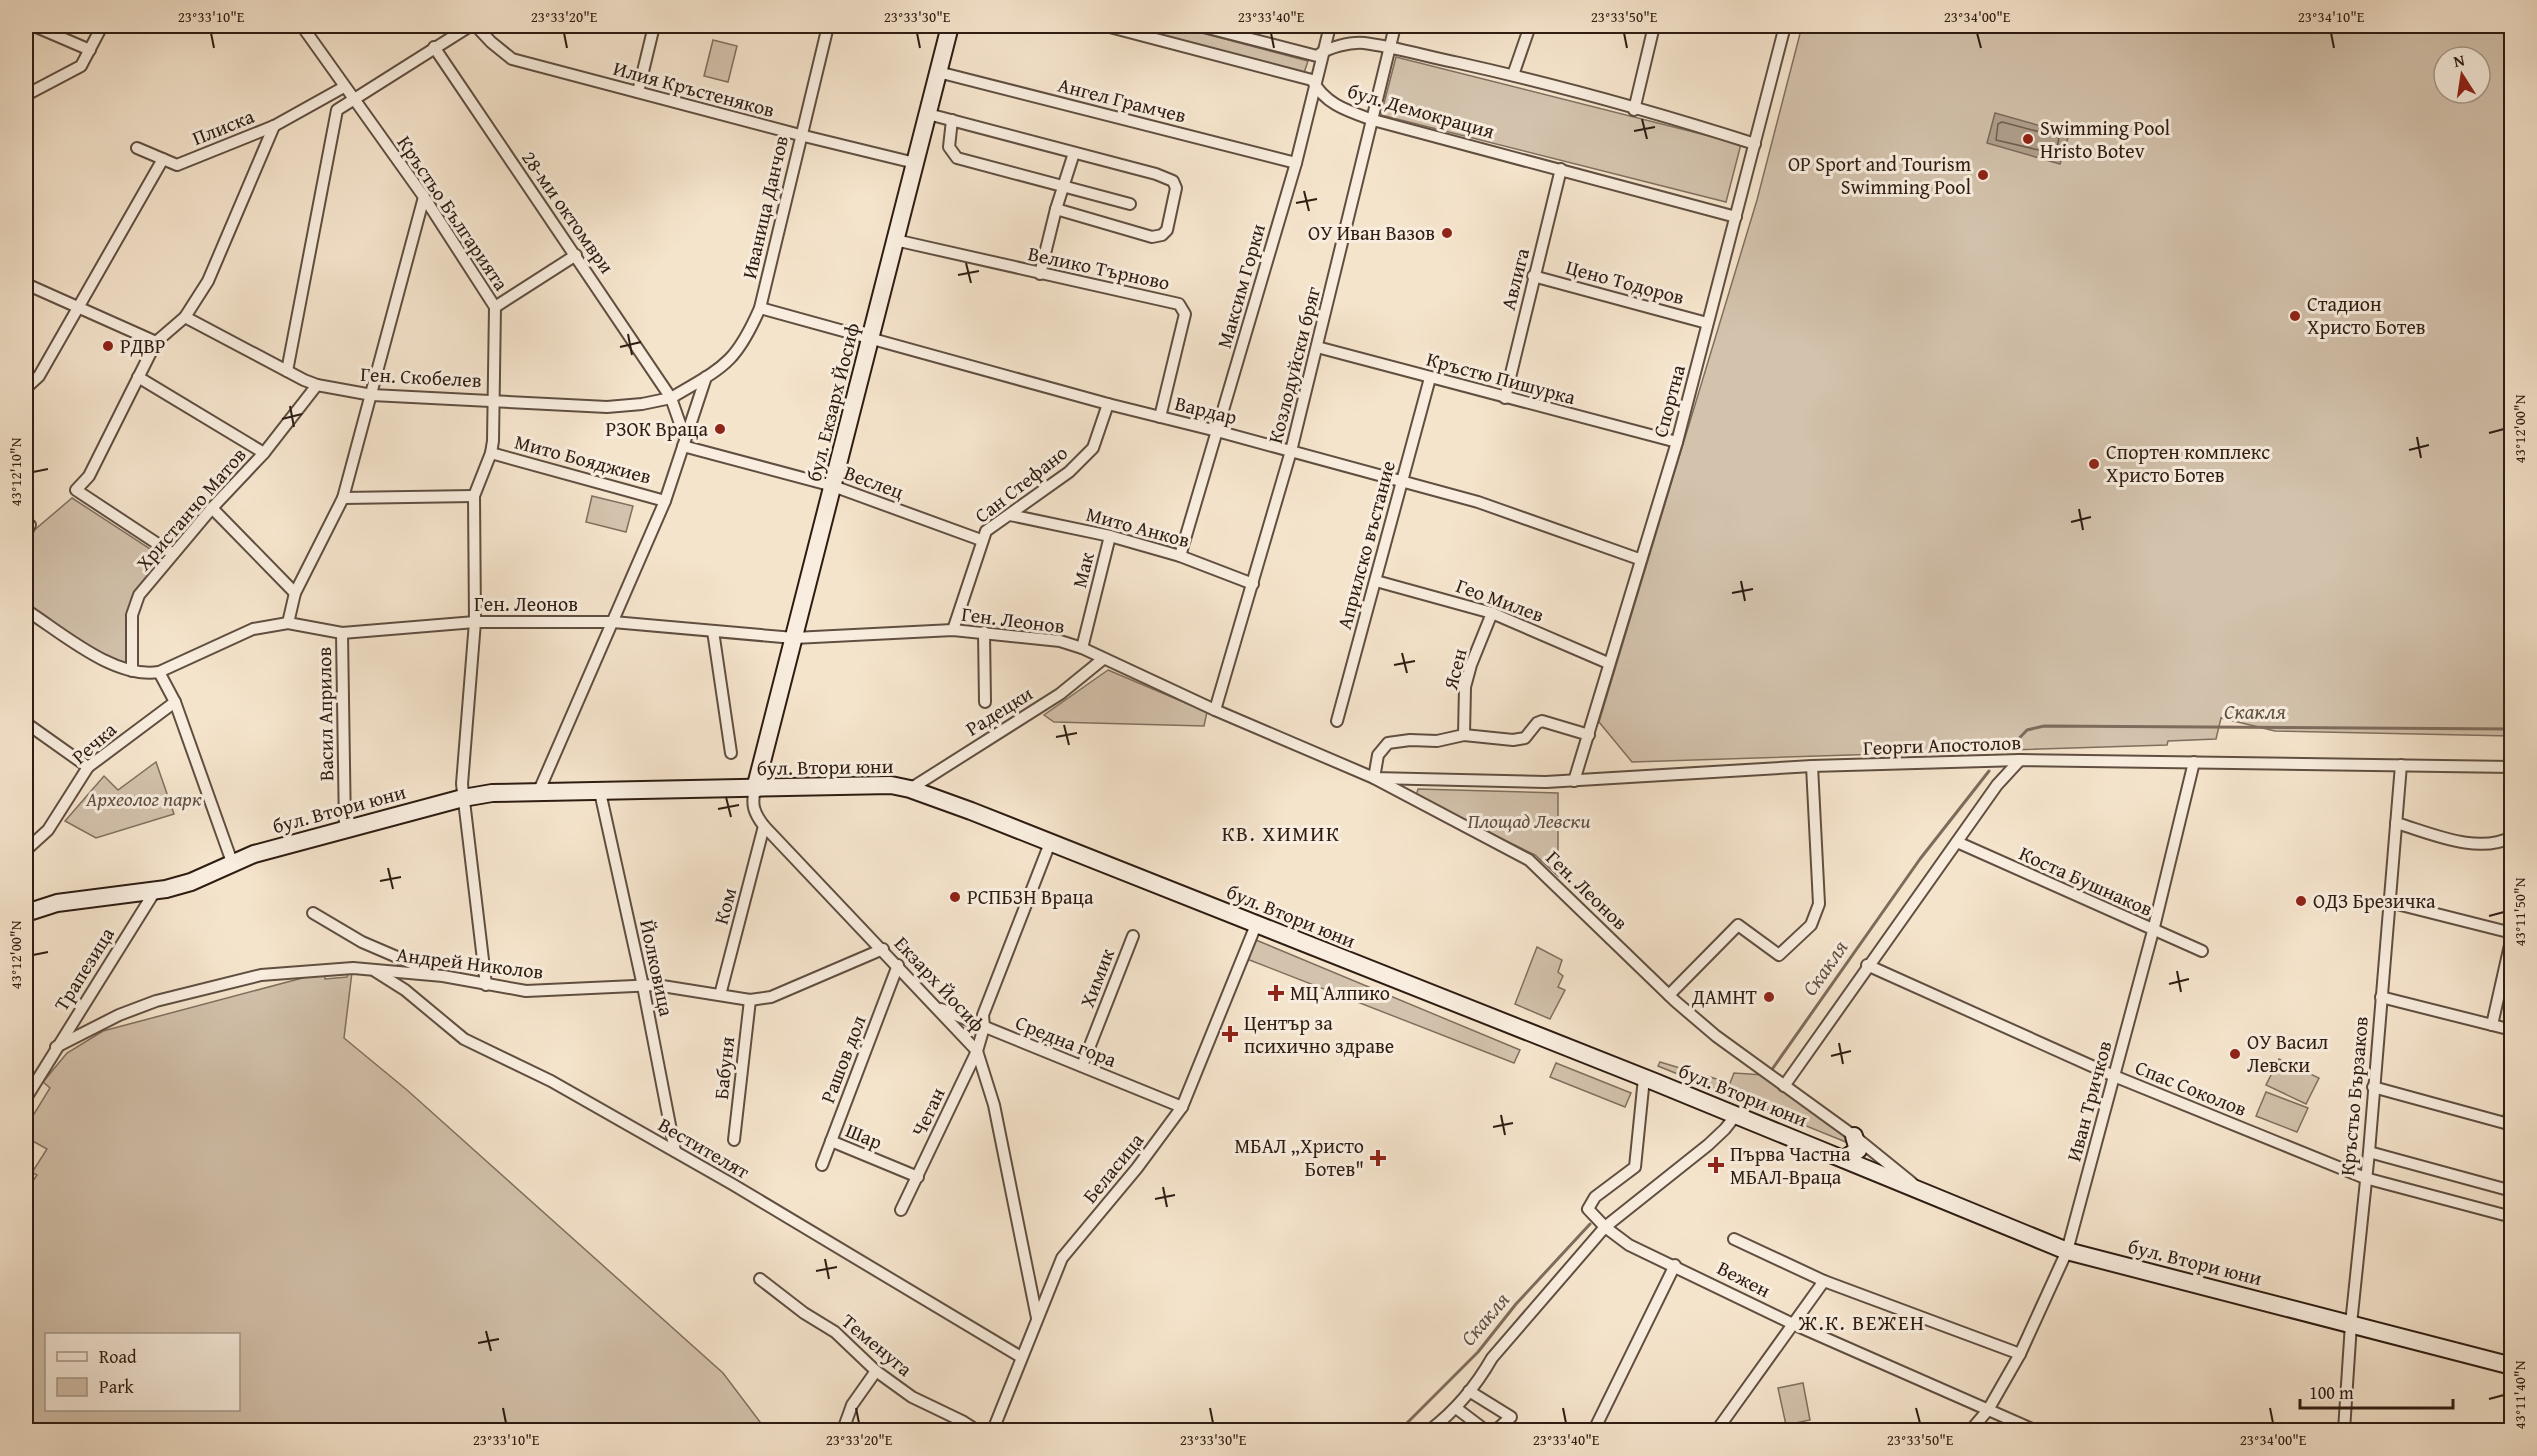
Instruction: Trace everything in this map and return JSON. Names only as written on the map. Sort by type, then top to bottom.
[{"type":"street","points":[[34,26],[90,50]]},
{"type":"street","points":[[26,95],[75,70],[86,60],[102,26]]},
{"type":"street","name":"Кръстьо Българията","points":[[302,26],[424,197],[495,307],[491,453],[474,496],[475,622],[462,768],[463,798],[486,985]]},
{"type":"street","points":[[337,110],[470,26]]},
{"type":"street","name":"Илия Кръстеняков","points":[[476,26],[512,59],[915,163]]},
{"type":"street","points":[[638,92],[654,26]]},
{"type":"street","name":"Иваница Данчов","points":[[671,398],[730,362],[746,341],[760,308],[828,26]]},
{"type":"street","name":"бул. Екзарх Йосиф","points":[[755,789],[950,26]]},
{"type":"street","name":"бул. Демокрация","points":[[1106,26],[1312,80],[1333,104],[1373,120],[1736,217]]},
{"type":"street","points":[[1200,26],[1219,28],[1317,56],[1324,51],[1357,43],[1390,48],[1513,75],[1755,144]]},
{"type":"street","name":"Максим Горки","points":[[1180,556],[1296,163],[1330,26]]},
{"type":"street","name":"Козлодуйски бряг","points":[[1215,710],[1291,451],[1395,26]]},
{"type":"street","points":[[1513,75],[1523,53],[1530,26]]},
{"type":"street","points":[[1634,110],[1654,26]]},
{"type":"street","name":"Спортна","points":[[1574,781],[1677,442],[1785,26]]},
{"type":"street","name":"28-ми октомври","points":[[434,47],[671,398],[684,442]]},
{"type":"street","name":"Ангел Грамчев","points":[[938,72],[1296,163]]},
{"type":"street","points":[[287,371],[337,110],[344,87]]},
{"type":"street","name":"Плиска","points":[[137,148],[177,165],[274,126],[344,87]]},
{"type":"street","points":[[928,114],[1156,174],[1173,181],[1176,188],[1167,230],[1162,235],[1152,237],[1056,209]]},
{"type":"street","points":[[952,120],[949,147],[957,158],[1063,184],[1130,204]]},
{"type":"street","points":[[173,554],[76,490],[89,476],[156,342],[185,317],[208,281],[274,126]]},
{"type":"street","points":[[1040,274],[1063,184],[1074,153]]},
{"type":"street","points":[[26,388],[39,376],[163,159]]},
{"type":"street","name":"Авлига","points":[[1505,398],[1561,169]]},
{"type":"street","points":[[288,623],[296,593],[343,498],[424,197]]},
{"type":"street","name":"Велико Търново","points":[[896,240],[1179,304],[1185,314],[1161,417]]},
{"type":"street","points":[[495,307],[576,255]]},
{"type":"street","name":"Цено Тодоров","points":[[1533,276],[1707,323]]},
{"type":"street","points":[[26,285],[156,342]]},
{"type":"street","name":"Вардар","points":[[760,308],[871,340],[1478,502],[1640,559]]},
{"type":"street","name":"Ген. Скобелев","points":[[185,317],[316,385],[372,395],[494,399],[607,407],[642,404],[671,398]]},
{"type":"street","name":"Кръстю Пишурка","points":[[1317,347],[1677,442]]},
{"type":"street","points":[[138,377],[264,453]]},
{"type":"street","points":[[538,793],[665,501],[706,377]]},
{"type":"street","name":"Априлско въстание","points":[[1337,721],[1430,378]]},
{"type":"street","name":"Христанчо Матов","points":[[132,671],[132,615],[139,596],[212,508],[264,453],[316,385]]},
{"type":"street","name":"Сан Стефано","points":[[953,630],[981,540],[986,531],[1069,472],[1093,448],[1108,404]]},
{"type":"street","name":"Веслец","points":[[684,442],[832,486],[981,540]]},
{"type":"street","name":"Мито Бояджиев","points":[[491,453],[665,501]]},
{"type":"street","points":[[343,498],[474,496]]},
{"type":"street","points":[[212,508],[296,593]]},
{"type":"street","name":"Мито Анков","points":[[1010,515],[1110,536],[1180,556],[1253,584]]},
{"type":"street","name":"Мак","points":[[1083,648],[1110,536]]},
{"type":"street","name":"Гео Милев","points":[[1376,581],[1492,614],[1608,663]]},
{"type":"street","name":"Ген. Леонов","points":[[26,610],[110,663],[145,674],[159,672],[253,630],[288,623],[342,633],[475,622],[613,622],[794,638],[953,630],[1060,642],[1083,648],[1215,710],[1374,778],[1529,860],[1716,1036],[1854,1136],[1926,1194]]},
{"type":"street","name":"Ясен","points":[[1464,735],[1465,687],[1471,665],[1492,614]]},
{"type":"street","points":[[712,632],[731,753]]},
{"type":"street","points":[[984,632],[985,702]]},
{"type":"street","name":"Васил Априлов","points":[[342,633],[345,830]]},
{"type":"street","name":"Радецки","points":[[910,789],[1060,694],[1103,659]]},
{"type":"street","points":[[159,672],[175,702],[232,862]]},
{"type":"street","name":"Речка","points":[[26,850],[48,830],[88,767],[175,702]]},
{"type":"street","points":[[1374,778],[1378,767],[1378,755],[1388,743],[1437,741],[1464,735],[1513,740],[1525,738],[1537,723],[1542,722],[1589,735]]},
{"type":"street","points":[[26,723],[88,767]]},
{"type":"street","points":[[1784,1086],[1867,965],[1997,785],[2020,760]]},
{"type":"street","name":"Георги Апостолов","points":[[1374,778],[1574,781],[1812,766],[2020,760],[2511,767]]},
{"type":"street","name":"Иван Тричков","points":[[1971,1431],[1988,1410],[2020,1353],[2067,1251],[2153,931],[2194,762]]},
{"type":"street","name":"Кръстьо Бързаков","points":[[2344,1431],[2351,1324],[2369,1152],[2401,765]]},
{"type":"street","points":[[1670,995],[1738,925],[1779,955],[1811,925],[1819,904],[1812,766]]},
{"type":"street","name":"бул. Втори юни","points":[[26,913],[57,903],[155,891],[190,882],[232,862],[463,798],[492,793],[871,785],[910,789],[1644,1078],[2067,1251],[2511,1366]]},
{"type":"street","name":"Екзарх Йосиф","points":[[755,789],[752,801],[754,811],[764,826],[898,964],[977,1051],[994,1105],[1037,1318]]},
{"type":"street","name":"Йолковица","points":[[600,792],[643,986],[675,1151]]},
{"type":"street","points":[[2396,823],[2475,844],[2490,845],[2511,837]]},
{"type":"street","name":"Ком","points":[[720,995],[764,826]]},
{"type":"street","name":"Коста Бушнаков","points":[[1957,842],[2202,951]]},
{"type":"street","name":"Чеган","points":[[901,1210],[977,1051],[984,1027],[983,1015],[1050,843]]},
{"type":"street","name":"Трапезица","points":[[26,1098],[155,891]]},
{"type":"street","points":[[2389,902],[2511,935],[2492,1025]]},
{"type":"street","points":[[313,913],[362,942],[443,976]]},
{"type":"street","name":"Беласица","points":[[995,1426],[1062,1258],[1137,1168],[1182,1107],[1256,925]]},
{"type":"street","name":"Химик","points":[[1082,1066],[1133,936]]},
{"type":"street","name":"Андрей Николов","points":[[56,1047],[119,1015],[200,988],[261,975],[353,968],[443,976],[526,991],[643,986],[750,1000],[771,997],[883,949]]},
{"type":"street","name":"Рашов дол","points":[[822,1165],[898,964]]},
{"type":"street","name":"Спас Соколов","points":[[1867,965],[2114,1076],[2365,1178],[2511,1217]]},
{"type":"street","name":"Вестителят","points":[[372,970],[405,990],[464,1039],[551,1080],[1021,1357]]},
{"type":"street","points":[[2381,997],[2511,1030]]},
{"type":"street","name":"Бабуня","points":[[734,1140],[750,1000]]},
{"type":"street","name":"Средна гора","points":[[936,1007],[1182,1107]]},
{"type":"street","name":"Вежен","points":[[1644,1078],[1635,1167],[1594,1197],[1588,1209],[1605,1227],[1629,1245],[1675,1265],[1793,1324],[2034,1431]]},
{"type":"street","points":[[2373,1087],[2509,1124],[2511,1108]]},
{"type":"street","points":[[1430,1431],[1456,1408],[1492,1358],[1605,1227],[1707,1145],[1725,1129],[1736,1115]]},
{"type":"street","points":[[1844,1159],[1858,1150],[1854,1136]]},
{"type":"street","name":"Шар","points":[[831,1141],[918,1177]]},
{"type":"street","points":[[2369,1152],[2511,1191]]},
{"type":"street","points":[[1734,1239],[1824,1281],[2020,1353]]},
{"type":"street","points":[[1596,1426],[1675,1265]]},
{"type":"street","name":"Теменуга","points":[[760,1279],[804,1313],[835,1332],[876,1371],[912,1397],[962,1421],[976,1431]]},
{"type":"street","points":[[1717,1431],[1824,1281]]},
{"type":"street","points":[[843,1431],[852,1405],[876,1371]]},
{"type":"street","points":[[1469,1391],[1511,1417],[1496,1431]]},
{"type":"street","points":[[2511,1394],[2511,1400]]},
{"type":"street","points":[[1456,1408],[1485,1431]]},
{"type":"street","points":[[988,1431],[995,1426]]},
{"type":"green space","points":[[1127,26],[1176,26],[1308,61],[1304,73]]},
{"type":"green space","name":"Спортен комплекс Христо Ботев","points":[[1802,26],[2511,26],[2511,736],[2275,731],[2221,718],[2216,739],[2168,741],[2167,745],[1632,762],[1599,722],[1757,200]]},
{"type":"green space","points":[[713,40],[737,46],[728,82],[704,76]]},
{"type":"green space","points":[[1396,57],[1741,144],[1726,202],[1381,115]]},
{"type":"green space","points":[[592,496],[633,506],[626,532],[586,522]]},
{"type":"green space","points":[[72,498],[161,556],[128,616],[127,664],[118,666],[26,606],[26,545],[32,532]]},
{"type":"green space","points":[[1108,670],[1207,712],[1204,726],[1054,722],[1044,715]]},
{"type":"green space","name":"Археолог парк","points":[[156,762],[174,814],[96,838],[65,821],[104,776],[118,790]]},
{"type":"green space","name":"Площад Левски","points":[[1418,789],[1558,793],[1558,876],[1535,855],[1416,796]]},
{"type":"green space","points":[[1256,940],[1520,1050],[1514,1063],[1247,959]]},
{"type":"green space","points":[[1537,947],[1562,960],[1558,972],[1563,976],[1558,987],[1565,990],[1550,1019],[1515,1004]]},
{"type":"green space","points":[[325,972],[325,979],[347,977],[348,973],[352,972],[344,1038],[407,1090],[723,1373],[766,1430],[26,1430],[26,1191],[37,1175],[29,1171],[33,1171],[47,1149],[31,1140],[29,1143],[26,1141],[26,1127],[50,1088],[43,1082],[67,1053],[103,1031]]},
{"type":"green space","points":[[2279,1059],[2319,1078],[2306,1104],[2266,1085]]},
{"type":"green space","points":[[1660,1062],[1730,1083],[1734,1073],[1764,1075],[1849,1139],[1846,1142],[1658,1066]]},
{"type":"green space","points":[[1556,1063],[1631,1093],[1625,1107],[1550,1077]]},
{"type":"green space","points":[[2266,1092],[2308,1108],[2297,1132],[2256,1116]]},
{"type":"green space","points":[[1803,1383],[1810,1420],[1786,1425],[1778,1388]]},
{"type":"water","name":"Swimming Pool Hristo Botev","points":[[1995,113],[2069,134],[2060,164],[1987,143]]},
{"type":"waterway","name":"Скакля","points":[[2007,751],[2027,730],[2044,726],[2512,729]]},
{"type":"waterway","name":"Скакля","points":[[1773,1068],[1920,859],[1989,771]]},
{"type":"waterway","name":"Скакля","points":[[1400,1430],[1478,1352],[1516,1304],[1590,1224]]},
{"type":"place","name":"Swimming Pool Hristo Botev","points":[[2028,139]]},
{"type":"place","name":"OP Sport and Tourism Swimming Pool","points":[[1983,175]]},
{"type":"place","name":"ОУ Иван Вазов","points":[[1447,233]]},
{"type":"place","name":"Стадион Христо Ботев","points":[[2295,316]]},
{"type":"place","name":"РДВР","points":[[108,346]]},
{"type":"place","name":"РЗОК Враца","points":[[720,429]]},
{"type":"place","name":"Спортен комплекс Христо Ботев","points":[[2094,464]]},
{"type":"place","name":"РСПБЗН Враца","points":[[955,897]]},
{"type":"place","name":"ОДЗ Брезичка","points":[[2301,901]]},
{"type":"place","name":"МЦ Алпико","points":[[1276,993]]},
{"type":"place","name":"ДАМНТ","points":[[1769,997]]},
{"type":"place","name":"Център за психично здраве","points":[[1230,1034]]},
{"type":"place","name":"ОУ Васил Левски","points":[[2235,1054]]},
{"type":"place","name":"МБАЛ „Христо Ботев\"","points":[[1378,1158]]},
{"type":"place","name":"Първа Частна МБАЛ-Враца","points":[[1716,1165]]},
{"type":"district","name":"КВ. ХИМИК","points":[[1281,834]]},
{"type":"district","name":"Ж.К. ВЕЖЕН","points":[[1862,1323]]}]
